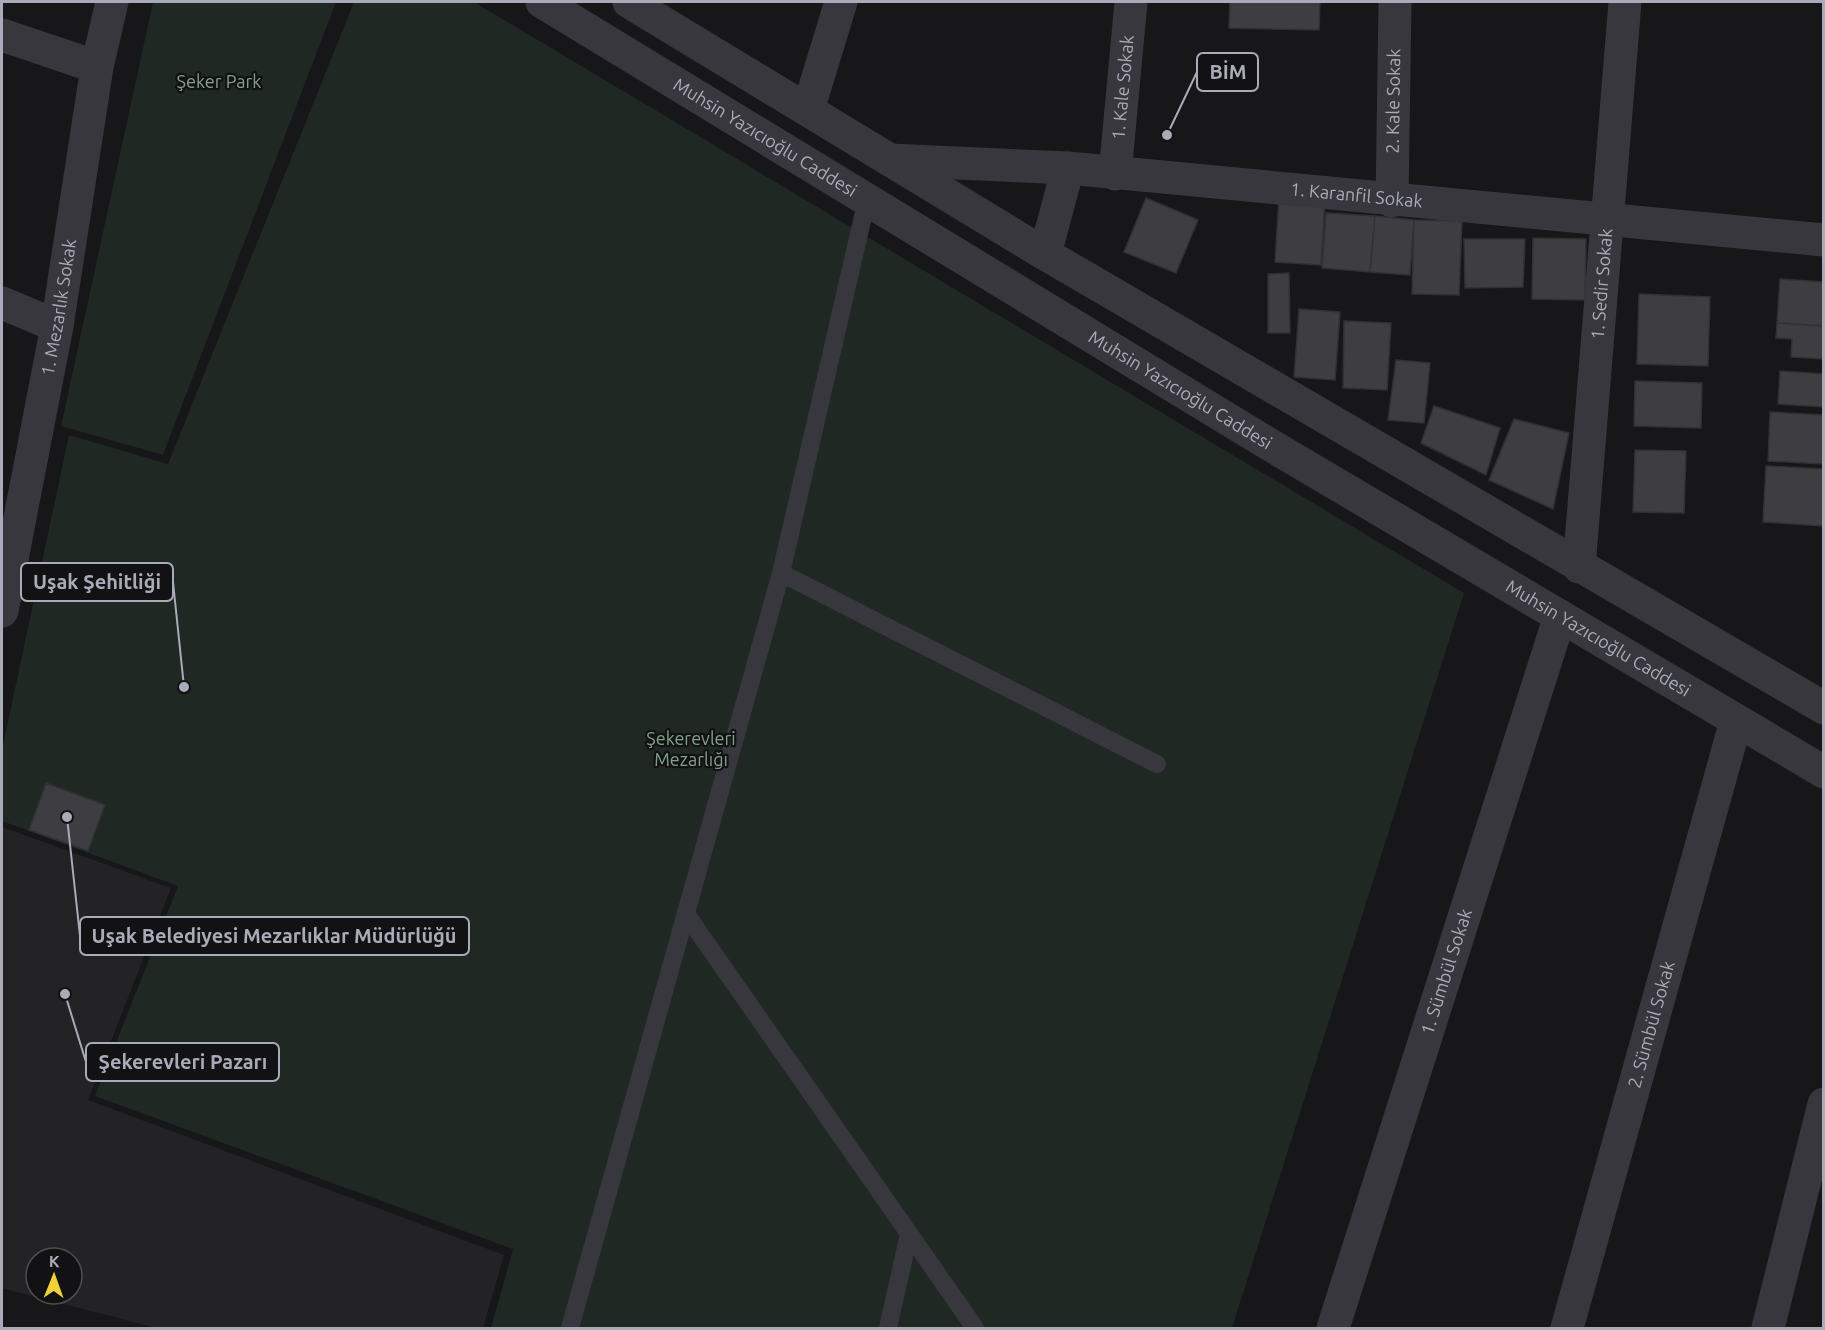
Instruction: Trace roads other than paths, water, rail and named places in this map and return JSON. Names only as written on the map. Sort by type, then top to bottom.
[{"type":"street","name":"1. Mezarlık Sokak","points":[[2,611],[57,326],[97,67],[112,2]]},
{"type":"street","name":"Muhsin Yazıcıoğlu Caddesi","points":[[542,2],[1267,443],[1824,772]]},
{"type":"street","points":[[628,2],[1045,254],[1824,708]]},
{"type":"street","points":[[808,110],[841,2]]},
{"type":"street","name":"1. Kale Sokak","points":[[1115,174],[1131,2]]},
{"type":"street","name":"2. Kale Sokak","points":[[1392,201],[1395,2]]},
{"type":"street","name":"1. Sedir Sokak","points":[[1560,616],[1579,567],[1605,218],[1625,2]]},
{"type":"street","points":[[2,35],[97,67]]},
{"type":"street","points":[[867,199],[890,160]]},
{"type":"street","name":"1. Karanfil Sokak","points":[[890,160],[1068,168],[1392,201],[1605,218],[1824,240]]},
{"type":"street","points":[[1045,254],[1068,168]]},
{"type":"street","points":[[2,303],[57,326]]},
{"type":"street","name":"1. Sümbül Sokak","points":[[1333,1329],[1560,616]]},
{"type":"street","name":"2. Sümbül Sokak","points":[[1567,1329],[1736,721]]},
{"type":"street","points":[[1768,1329],[1824,1104]]},
{"type":"lane","points":[[570,1329],[781,573],[867,199]]},
{"type":"lane","points":[[781,573],[1157,764]]},
{"type":"lane","points":[[686,915],[975,1329]]},
{"type":"lane","points":[[888,1329],[909,1234]]},
{"type":"place","name":"BİM","points":[[1167,135]]},
{"type":"place","name":"Uşak Şehitliği","points":[[184,687]]},
{"type":"place","name":"Uşak Belediyesi Mezarlıklar Müdürlüğü","points":[[67,817]]},
{"type":"place","name":"Şekerevleri Pazarı","points":[[65,994]]},
{"type":"park label","name":"Şeker Park","points":[[219,82]]},
{"type":"park label","name":"Şekerevleri Mezarlığı","points":[[691,750]]}]
